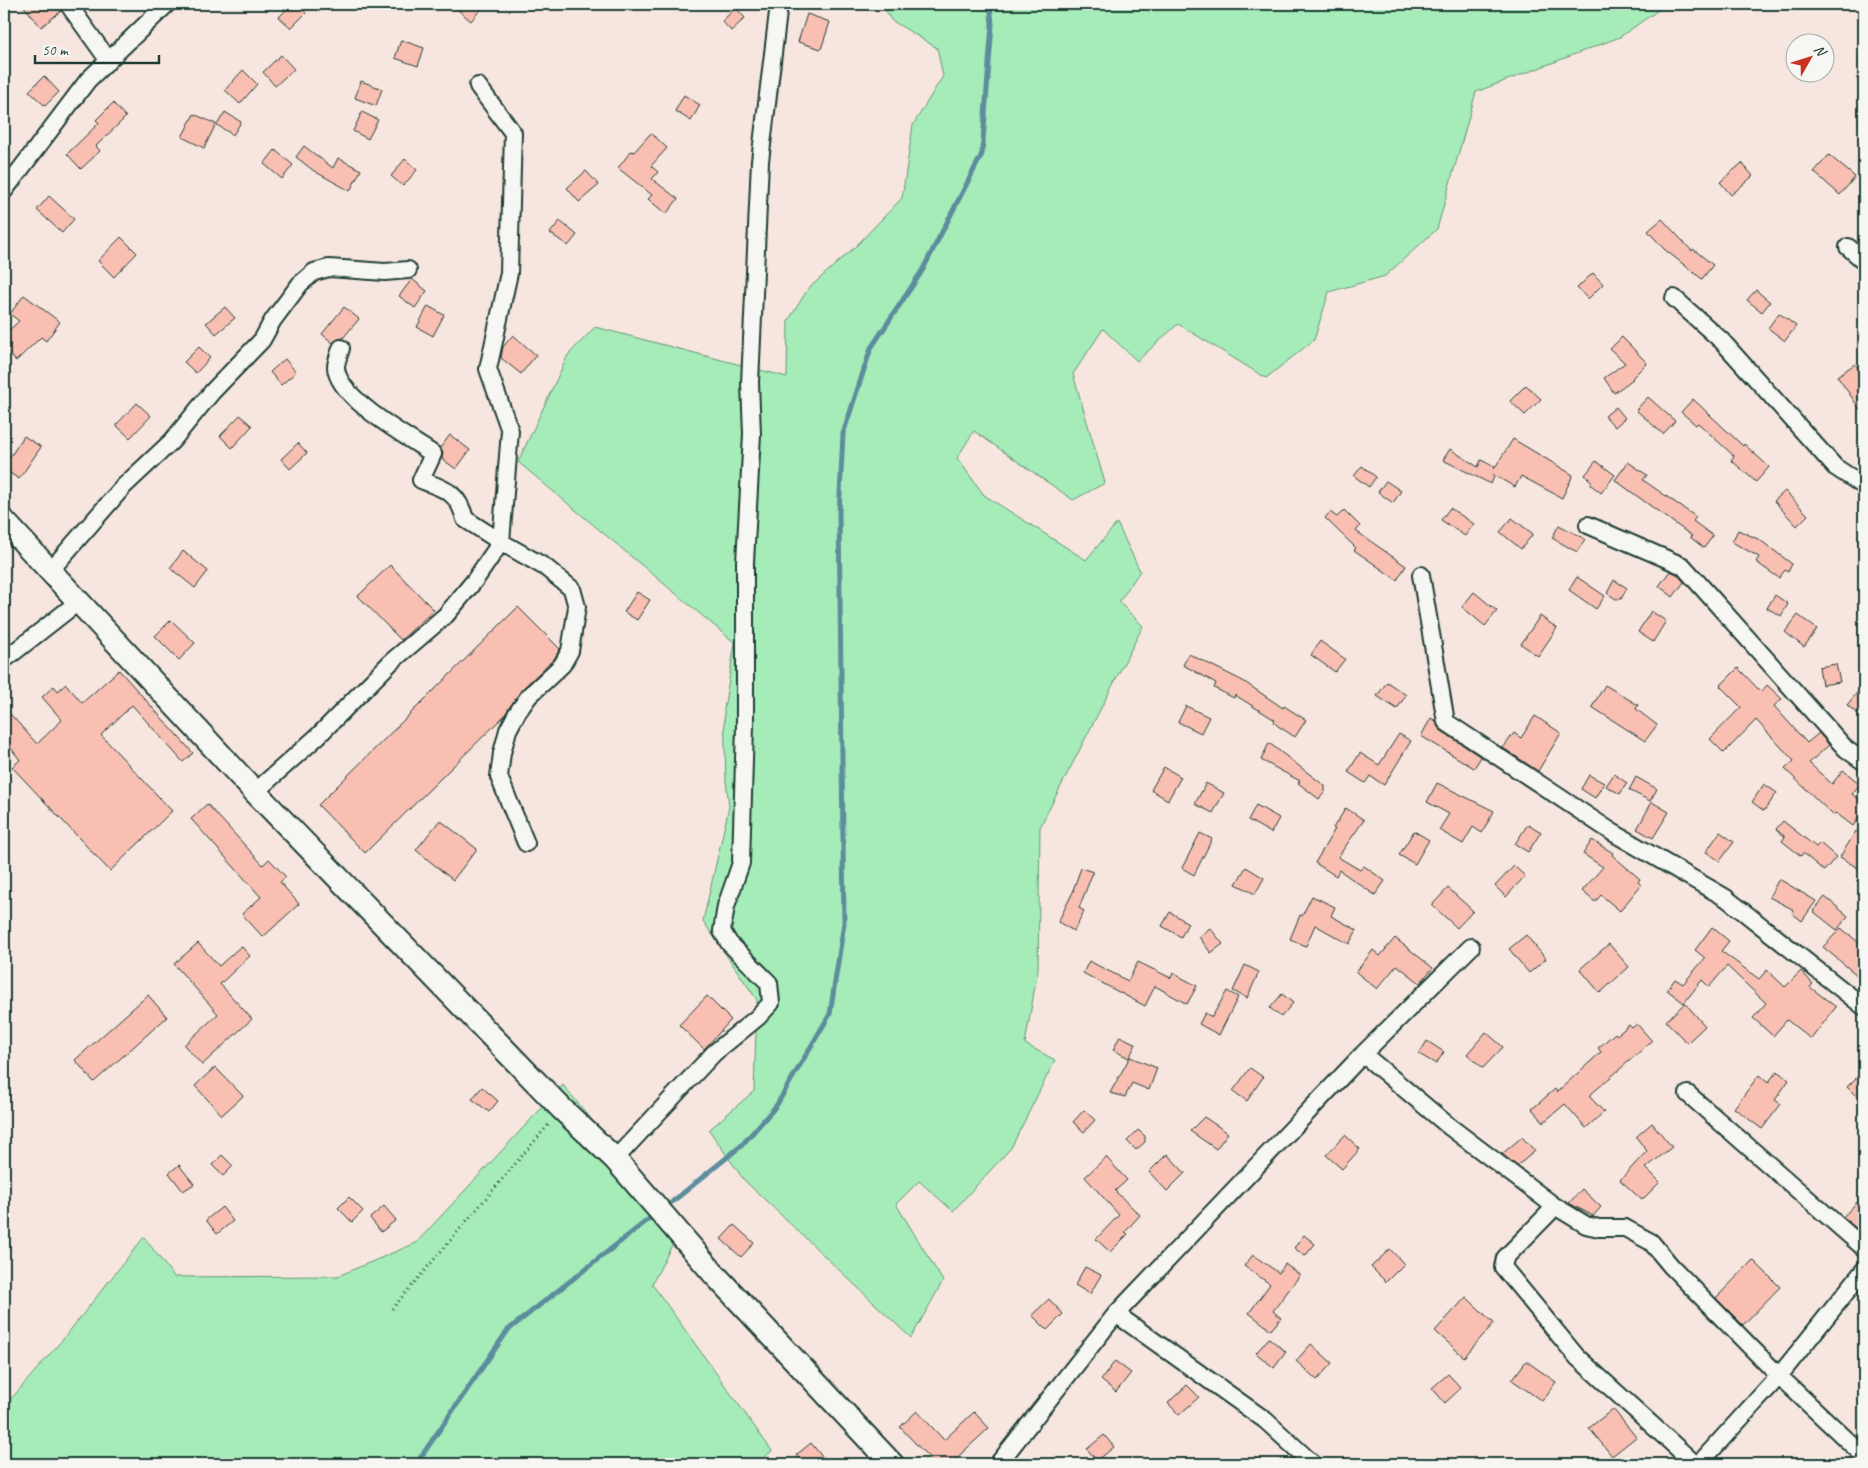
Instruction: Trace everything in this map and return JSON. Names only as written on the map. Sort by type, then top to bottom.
[{"type":"street","points":[[68,4],[109,61]]},
{"type":"street","points":[[4,191],[88,80],[167,4]]},
{"type":"street","points":[[615,1159],[714,1053],[758,1017],[771,1003],[769,983],[730,943],[722,931],[726,906],[741,863],[745,726],[746,562],[752,434],[750,383],[760,162],[779,4]]},
{"type":"street","points":[[255,792],[318,736],[391,662],[446,615],[475,580],[501,542],[510,431],[488,369],[509,273],[513,133],[478,86]]},
{"type":"street","points":[[1848,247],[1864,261]]},
{"type":"street","points":[[49,572],[123,487],[172,441],[212,392],[262,340],[273,320],[300,284],[314,272],[329,268],[385,272],[408,270]]},
{"type":"street","points":[[1674,298],[1722,341],[1835,466],[1864,486]]},
{"type":"street","points":[[341,348],[336,367],[343,384],[369,412],[433,454],[420,480],[444,489],[461,503],[465,519],[545,567],[572,589],[578,607],[570,651],[562,665],[534,690],[516,713],[508,730],[502,753],[499,776],[526,843]]},
{"type":"street","points":[[4,521],[49,572],[255,792],[562,1109],[615,1159],[715,1275],[892,1464]]},
{"type":"street","points":[[1588,525],[1683,566],[1846,748],[1864,762]]},
{"type":"street","points":[[1422,575],[1446,722],[1612,832],[1726,898],[1864,1007]]},
{"type":"street","points":[[4,660],[78,602]]},
{"type":"street","points":[[998,1464],[1116,1314],[1363,1054],[1471,947]]},
{"type":"street","points":[[1363,1054],[1466,1139],[1553,1205],[1586,1225],[1599,1228],[1625,1228],[1651,1242],[1671,1266],[1779,1376],[1864,1456]]},
{"type":"street","points":[[1688,1094],[1864,1248]]},
{"type":"street","points":[[1553,1205],[1549,1213],[1506,1258],[1503,1267],[1509,1277],[1577,1357],[1695,1464]]},
{"type":"street","points":[[1699,1464],[1779,1376],[1864,1270]]},
{"type":"street","points":[[1116,1314],[1265,1420],[1313,1464]]},
{"type":"path","points":[[392,1310],[562,1109]]},
{"type":"green space","points":[[882,4],[1667,4],[1620,37],[1476,92],[1437,229],[1385,276],[1329,292],[1314,340],[1266,378],[1178,324],[1137,361],[1103,329],[1073,374],[1105,483],[1073,500],[974,431],[957,458],[984,495],[1086,560],[1117,523],[1140,571],[1119,602],[1143,626],[1040,827],[1038,969],[1025,1044],[1055,1060],[1011,1148],[953,1211],[919,1181],[896,1204],[943,1281],[911,1338],[744,1180],[709,1130],[754,1091],[757,1000],[703,921],[729,807],[726,780],[724,709],[735,643],[518,462],[568,355],[595,327],[787,377],[788,321],[808,289],[855,247],[902,198],[913,125],[943,76],[937,48],[891,20]]},
{"type":"green space","points":[[563,1085],[681,1228],[652,1284],[772,1451],[756,1464],[4,1464],[4,1407],[64,1338],[144,1237],[174,1277],[338,1276],[416,1243]]},
{"type":"building","points":[[22,4],[58,4],[61,11],[41,27]]},
{"type":"building","points":[[292,4],[297,4],[306,13],[291,28],[279,17]]},
{"type":"building","points":[[451,4],[485,4],[471,21]]},
{"type":"building","points":[[736,8],[745,18],[731,31],[722,21]]},
{"type":"building","points":[[807,14],[830,22],[821,49],[798,42]]},
{"type":"building","points":[[401,40],[424,48],[418,66],[395,58]]},
{"type":"building","points":[[281,55],[294,69],[275,86],[263,72]]},
{"type":"building","points":[[243,70],[257,84],[240,104],[225,90]]},
{"type":"building","points":[[44,76],[59,92],[45,106],[29,91]]},
{"type":"building","points":[[361,81],[382,89],[376,106],[355,98]]},
{"type":"building","points":[[684,95],[700,105],[691,121],[675,111]]},
{"type":"building","points":[[113,103],[126,117],[96,146],[100,151],[81,169],[67,154],[99,123],[96,120]]},
{"type":"building","points":[[225,112],[241,122],[233,135],[217,125]]},
{"type":"building","points":[[362,112],[378,120],[368,139],[353,131]]},
{"type":"building","points":[[194,114],[216,124],[204,148],[182,137]]},
{"type":"building","points":[[651,133],[667,148],[651,166],[658,172],[652,179],[678,199],[666,214],[648,199],[652,195],[618,168],[631,151],[634,152]]},
{"type":"building","points":[[304,146],[333,168],[338,158],[361,170],[350,191],[314,171],[296,157]]},
{"type":"building","points":[[275,150],[293,165],[282,179],[264,164]]},
{"type":"building","points":[[1829,155],[1855,177],[1840,195],[1814,172]]},
{"type":"building","points":[[405,159],[417,170],[403,186],[391,176]]},
{"type":"building","points":[[1742,163],[1753,176],[1731,195],[1720,182]]},
{"type":"building","points":[[586,171],[599,185],[579,202],[567,188]]},
{"type":"building","points":[[49,196],[74,219],[62,233],[37,210]]},
{"type":"building","points":[[1662,219],[1692,251],[1693,249],[1713,265],[1702,279],[1664,249],[1648,231]]},
{"type":"building","points":[[560,221],[577,235],[568,246],[550,233]]},
{"type":"building","points":[[121,237],[137,253],[114,277],[98,261]]},
{"type":"building","points":[[1593,273],[1603,284],[1588,299],[1577,288]]},
{"type":"building","points":[[412,279],[427,291],[415,308],[399,296]]},
{"type":"building","points":[[1756,290],[1770,302],[1762,312],[1747,300]]},
{"type":"building","points":[[24,295],[60,322],[46,341],[41,337],[16,361],[4,348],[4,335],[19,321],[10,314]]},
{"type":"building","points":[[428,306],[444,315],[433,336],[417,327]]},
{"type":"building","points":[[225,307],[235,318],[216,334],[206,323]]},
{"type":"building","points":[[344,307],[359,319],[343,338],[333,343],[322,334]]},
{"type":"building","points":[[1779,313],[1796,326],[1785,341],[1768,328]]},
{"type":"building","points":[[513,335],[536,355],[521,374],[501,358],[503,347]]},
{"type":"building","points":[[1622,337],[1647,363],[1633,379],[1614,393],[1604,378],[1625,363],[1610,349]]},
{"type":"building","points":[[199,347],[210,358],[196,373],[184,362]]},
{"type":"building","points":[[285,359],[296,372],[281,385],[270,372]]},
{"type":"building","points":[[1855,364],[1864,377],[1864,415],[1837,376]]},
{"type":"building","points":[[1526,385],[1541,399],[1525,415],[1510,401]]},
{"type":"building","points":[[1648,397],[1675,421],[1663,434],[1636,410]]},
{"type":"building","points":[[1693,399],[1743,446],[1744,444],[1769,467],[1756,482],[1731,460],[1734,456],[1698,423],[1696,425],[1681,412]]},
{"type":"building","points":[[137,403],[151,416],[130,438],[116,425]]},
{"type":"building","points":[[1616,407],[1625,418],[1615,427],[1605,416]]},
{"type":"building","points":[[240,415],[252,426],[232,448],[220,436]]},
{"type":"building","points":[[450,435],[470,450],[456,469],[442,459],[443,453],[440,448]]},
{"type":"building","points":[[24,436],[41,447],[19,479],[4,469],[4,466]]},
{"type":"building","points":[[1513,439],[1573,475],[1562,498],[1521,476],[1515,487],[1492,474],[1494,477],[1491,484],[1443,460],[1450,449],[1478,467],[1481,460],[1495,467],[1494,469]]},
{"type":"building","points":[[298,443],[307,453],[290,469],[281,459]]},
{"type":"building","points":[[1596,461],[1615,475],[1601,493],[1590,484],[1592,482],[1585,475]]},
{"type":"building","points":[[1628,462],[1647,475],[1643,480],[1696,517],[1693,521],[1713,536],[1704,548],[1690,537],[1692,536],[1615,480]]},
{"type":"building","points":[[1362,466],[1376,477],[1369,487],[1354,476]]},
{"type":"building","points":[[1386,481],[1401,491],[1393,503],[1378,492]]},
{"type":"building","points":[[1785,491],[1808,515],[1797,526],[1774,501]]},
{"type":"building","points":[[1450,508],[1474,524],[1465,536],[1441,520]]},
{"type":"building","points":[[1344,510],[1360,526],[1356,531],[1406,566],[1397,580],[1354,550],[1356,548],[1325,518],[1330,512],[1337,517]]},
{"type":"building","points":[[1512,518],[1533,534],[1521,549],[1500,532]]},
{"type":"building","points":[[1559,525],[1585,539],[1577,552],[1552,538]]},
{"type":"building","points":[[1738,530],[1760,540],[1792,564],[1788,572],[1785,570],[1779,578],[1756,562],[1759,557],[1732,542]]},
{"type":"building","points":[[183,551],[208,571],[195,588],[170,568]]},
{"type":"building","points":[[390,565],[434,610],[401,640],[358,596]]},
{"type":"building","points":[[1670,571],[1677,574],[1684,582],[1673,597],[1659,586]]},
{"type":"building","points":[[1577,577],[1605,596],[1596,609],[1569,590]]},
{"type":"building","points":[[1614,580],[1627,588],[1621,599],[1616,599],[1607,593]]},
{"type":"building","points":[[637,592],[650,600],[637,620],[624,612]]},
{"type":"building","points":[[1474,592],[1497,611],[1485,626],[1462,607]]},
{"type":"building","points":[[1775,595],[1788,604],[1781,616],[1767,608]]},
{"type":"building","points":[[518,607],[560,649],[554,659],[522,689],[504,716],[365,853],[318,805]]},
{"type":"building","points":[[1651,611],[1666,621],[1653,642],[1638,632]]},
{"type":"building","points":[[1798,615],[1817,629],[1804,647],[1785,632]]},
{"type":"building","points":[[1540,616],[1557,628],[1538,656],[1521,644]]},
{"type":"building","points":[[171,620],[195,643],[179,660],[155,636]]},
{"type":"building","points":[[1320,641],[1345,659],[1335,672],[1311,655]]},
{"type":"building","points":[[1189,654],[1243,681],[1283,708],[1284,706],[1306,720],[1295,737],[1278,726],[1274,722],[1275,720],[1235,695],[1234,698],[1214,688],[1216,683],[1183,665]]},
{"type":"building","points":[[1836,664],[1840,682],[1822,685],[1819,667]]},
{"type":"building","points":[[1738,668],[1761,692],[1767,685],[1782,699],[1774,706],[1807,743],[1819,733],[1829,745],[1809,763],[1832,784],[1843,770],[1860,784],[1852,794],[1864,803],[1864,810],[1853,826],[1836,813],[1833,815],[1785,769],[1794,761],[1756,720],[1724,753],[1710,739],[1741,707],[1720,686]]},
{"type":"building","points":[[119,670],[193,753],[183,762],[132,705],[101,735],[172,811],[110,871],[12,767],[20,760],[4,739],[4,707],[37,744],[62,720],[42,697],[54,686],[58,691],[66,684],[82,703]]},
{"type":"building","points":[[1387,682],[1406,695],[1397,709],[1377,696]]},
{"type":"building","points":[[1864,684],[1864,719],[1847,705]]},
{"type":"building","points":[[1605,685],[1638,705],[1636,709],[1657,725],[1645,741],[1592,707]]},
{"type":"building","points":[[1186,706],[1209,717],[1201,733],[1178,722]]},
{"type":"building","points":[[1535,716],[1561,733],[1538,771],[1503,748],[1514,733],[1521,738]]},
{"type":"building","points":[[1431,718],[1436,721],[1440,730],[1481,757],[1474,768],[1421,736]]},
{"type":"building","points":[[1399,734],[1411,741],[1384,785],[1370,776],[1365,783],[1348,772],[1360,753],[1379,765]]},
{"type":"building","points":[[1269,743],[1325,786],[1325,792],[1319,799],[1298,783],[1300,781],[1261,760]]},
{"type":"building","points":[[1164,767],[1181,777],[1168,800],[1151,790]]},
{"type":"building","points":[[1614,774],[1627,783],[1620,794],[1606,786]]},
{"type":"building","points":[[1589,775],[1604,783],[1595,798],[1581,789]]},
{"type":"building","points":[[1636,777],[1657,789],[1650,801],[1629,790]]},
{"type":"building","points":[[1206,783],[1224,793],[1213,813],[1195,804]]},
{"type":"building","points":[[1437,783],[1494,811],[1482,833],[1473,827],[1463,844],[1439,830],[1449,814],[1427,802]]},
{"type":"building","points":[[1764,784],[1777,793],[1764,811],[1752,802]]},
{"type":"building","points":[[1652,802],[1669,812],[1653,838],[1637,829]]},
{"type":"building","points":[[207,804],[263,865],[269,859],[286,877],[280,882],[299,904],[263,937],[242,914],[261,897],[191,819]]},
{"type":"building","points":[[1256,805],[1279,818],[1271,833],[1248,820]]},
{"type":"building","points":[[1346,808],[1364,820],[1338,857],[1360,870],[1364,866],[1385,881],[1375,895],[1339,870],[1336,876],[1315,863],[1335,829],[1333,828]]},
{"type":"building","points":[[440,820],[477,849],[453,880],[416,850]]},
{"type":"building","points":[[1783,821],[1816,847],[1820,843],[1836,857],[1824,871],[1803,853],[1801,856],[1782,841],[1785,837],[1776,829]]},
{"type":"building","points":[[1528,824],[1541,832],[1528,852],[1515,844]]},
{"type":"building","points":[[1414,831],[1429,840],[1415,864],[1399,855]]},
{"type":"building","points":[[1856,831],[1864,836],[1864,872],[1840,857]]},
{"type":"building","points":[[1720,832],[1734,842],[1720,861],[1706,852]]},
{"type":"building","points":[[1200,833],[1212,839],[1194,875],[1182,868]]},
{"type":"building","points":[[1592,840],[1613,853],[1612,855],[1640,879],[1638,882],[1641,885],[1620,911],[1601,895],[1595,902],[1582,891],[1603,867],[1583,854]]},
{"type":"building","points":[[1514,866],[1525,876],[1506,897],[1495,886]]},
{"type":"building","points":[[1246,867],[1264,878],[1255,894],[1236,884]]},
{"type":"building","points":[[1081,868],[1093,872],[1079,908],[1084,911],[1074,931],[1058,922],[1074,890]]},
{"type":"building","points":[[1779,879],[1816,901],[1802,921],[1792,913],[1794,910],[1769,897]]},
{"type":"building","points":[[1448,888],[1473,911],[1457,928],[1432,905]]},
{"type":"building","points":[[1312,896],[1335,907],[1331,916],[1357,930],[1349,944],[1315,925],[1306,946],[1290,939],[1300,915],[1302,916]]},
{"type":"building","points":[[1825,897],[1848,916],[1837,930],[1813,911]]},
{"type":"building","points":[[1170,912],[1188,923],[1181,937],[1162,926]]},
{"type":"building","points":[[1712,927],[1729,941],[1721,951],[1759,979],[1767,970],[1785,987],[1801,971],[1813,984],[1810,987],[1836,1007],[1811,1039],[1787,1020],[1773,1036],[1753,1018],[1766,1003],[1727,966],[1709,987],[1702,980],[1684,1003],[1667,990],[1675,979],[1683,984],[1705,958],[1695,950]]},
{"type":"building","points":[[1210,928],[1223,944],[1211,953],[1199,937]]},
{"type":"building","points":[[1841,928],[1864,947],[1864,981],[1823,947]]},
{"type":"building","points":[[1526,935],[1546,959],[1529,973],[1509,949]]},
{"type":"building","points":[[1395,938],[1433,968],[1420,983],[1397,965],[1377,989],[1356,972],[1373,950],[1380,956]]},
{"type":"building","points":[[198,943],[219,966],[241,946],[250,956],[220,984],[252,1019],[202,1065],[184,1045],[218,1014],[174,964]]},
{"type":"building","points":[[1609,944],[1629,967],[1600,993],[1580,969]]},
{"type":"building","points":[[1089,961],[1128,981],[1138,962],[1171,978],[1173,973],[1197,986],[1187,1004],[1155,986],[1145,1006],[1083,973]]},
{"type":"building","points":[[1245,965],[1259,972],[1247,998],[1233,991]]},
{"type":"building","points":[[1227,991],[1238,997],[1219,1035],[1199,1024],[1205,1013],[1212,1017]]},
{"type":"building","points":[[1282,994],[1293,1003],[1281,1017],[1270,1008]]},
{"type":"building","points":[[148,995],[167,1017],[94,1082],[75,1060]]},
{"type":"building","points":[[707,996],[731,1020],[704,1049],[679,1025]]},
{"type":"building","points":[[1685,1003],[1705,1026],[1687,1043],[1666,1021]]},
{"type":"building","points":[[1637,1024],[1652,1041],[1589,1096],[1604,1112],[1586,1128],[1565,1104],[1544,1122],[1532,1109],[1555,1089],[1557,1092],[1601,1052],[1598,1048],[1615,1033],[1617,1035],[1629,1025],[1632,1028]]},
{"type":"building","points":[[1486,1032],[1503,1047],[1483,1068],[1467,1054]]},
{"type":"building","points":[[1120,1036],[1136,1044],[1129,1058],[1113,1050]]},
{"type":"building","points":[[1427,1041],[1444,1052],[1436,1064],[1419,1054]]},
{"type":"building","points":[[1130,1057],[1157,1068],[1149,1090],[1132,1083],[1125,1097],[1110,1093]]},
{"type":"building","points":[[215,1067],[243,1096],[222,1115],[195,1086]]},
{"type":"building","points":[[1250,1068],[1263,1077],[1247,1101],[1233,1091]]},
{"type":"building","points":[[1864,1070],[1864,1104],[1847,1087]]},
{"type":"building","points":[[1777,1071],[1789,1080],[1775,1100],[1781,1104],[1762,1129],[1734,1108],[1759,1075],[1768,1083]]},
{"type":"building","points":[[482,1087],[498,1101],[489,1112],[472,1099]]},
{"type":"building","points":[[1084,1110],[1095,1120],[1084,1132],[1073,1122]]},
{"type":"building","points":[[1204,1117],[1228,1133],[1216,1149],[1190,1131]]},
{"type":"building","points":[[1652,1123],[1672,1147],[1646,1168],[1660,1182],[1642,1200],[1620,1180],[1647,1151],[1636,1137]]},
{"type":"building","points":[[1138,1130],[1145,1136],[1145,1142],[1136,1150],[1127,1141]]},
{"type":"building","points":[[1345,1135],[1360,1149],[1342,1169],[1326,1155]]},
{"type":"building","points":[[1522,1137],[1535,1151],[1517,1166],[1502,1154]]},
{"type":"building","points":[[1167,1154],[1185,1173],[1167,1191],[1149,1172]]},
{"type":"building","points":[[222,1155],[233,1166],[223,1176],[212,1165]]},
{"type":"building","points":[[1106,1157],[1127,1180],[1115,1191],[1140,1215],[1125,1232],[1128,1234],[1110,1252],[1096,1239],[1119,1215],[1085,1177]]},
{"type":"building","points":[[179,1165],[194,1184],[183,1191],[169,1173]]},
{"type":"building","points":[[1582,1189],[1601,1207],[1593,1216],[1569,1203]]},
{"type":"building","points":[[349,1197],[363,1211],[352,1222],[338,1208]]},
{"type":"building","points":[[1857,1202],[1864,1208],[1864,1235],[1843,1217]]},
{"type":"building","points":[[384,1206],[396,1220],[381,1232],[370,1218]]},
{"type":"building","points":[[222,1207],[233,1221],[217,1234],[206,1220]]},
{"type":"building","points":[[734,1225],[754,1243],[741,1257],[721,1239]]},
{"type":"building","points":[[1304,1235],[1315,1244],[1305,1256],[1294,1248]]},
{"type":"building","points":[[1390,1249],[1404,1264],[1386,1282],[1371,1267]]},
{"type":"building","points":[[1253,1255],[1279,1273],[1285,1264],[1300,1275],[1273,1311],[1281,1318],[1271,1330],[1249,1313],[1270,1284],[1244,1266]]},
{"type":"building","points":[[1753,1260],[1780,1287],[1743,1325],[1716,1298]]},
{"type":"building","points":[[1085,1267],[1101,1275],[1090,1294],[1075,1285]]},
{"type":"building","points":[[1466,1297],[1494,1323],[1464,1357],[1435,1331]]},
{"type":"building","points":[[1049,1299],[1063,1314],[1047,1330],[1032,1315]]},
{"type":"building","points":[[1269,1338],[1286,1352],[1274,1368],[1256,1353]]},
{"type":"building","points":[[1311,1344],[1332,1363],[1317,1380],[1296,1361]]},
{"type":"building","points":[[1115,1361],[1131,1373],[1116,1392],[1101,1380]]},
{"type":"building","points":[[1526,1361],[1556,1382],[1542,1401],[1512,1380]]},
{"type":"building","points":[[1448,1374],[1461,1388],[1445,1403],[1432,1388]]},
{"type":"building","points":[[1187,1385],[1199,1397],[1179,1415],[1168,1403]]},
{"type":"building","points":[[1613,1409],[1636,1437],[1612,1456],[1589,1428]]},
{"type":"building","points":[[917,1411],[944,1440],[974,1412],[989,1428],[950,1464],[935,1464],[900,1427]]},
{"type":"building","points":[[1104,1435],[1114,1447],[1097,1461],[1087,1449]]},
{"type":"building","points":[[811,1443],[828,1464],[804,1464],[796,1455]]},
{"type":"waterway","points":[[672,1202],[741,1146],[776,1106],[830,1014],[844,923],[839,514],[843,434],[871,348],[922,271],[982,154],[992,24],[990,4]]},
{"type":"waterway","points":[[416,1464],[508,1330],[649,1219]]}]
